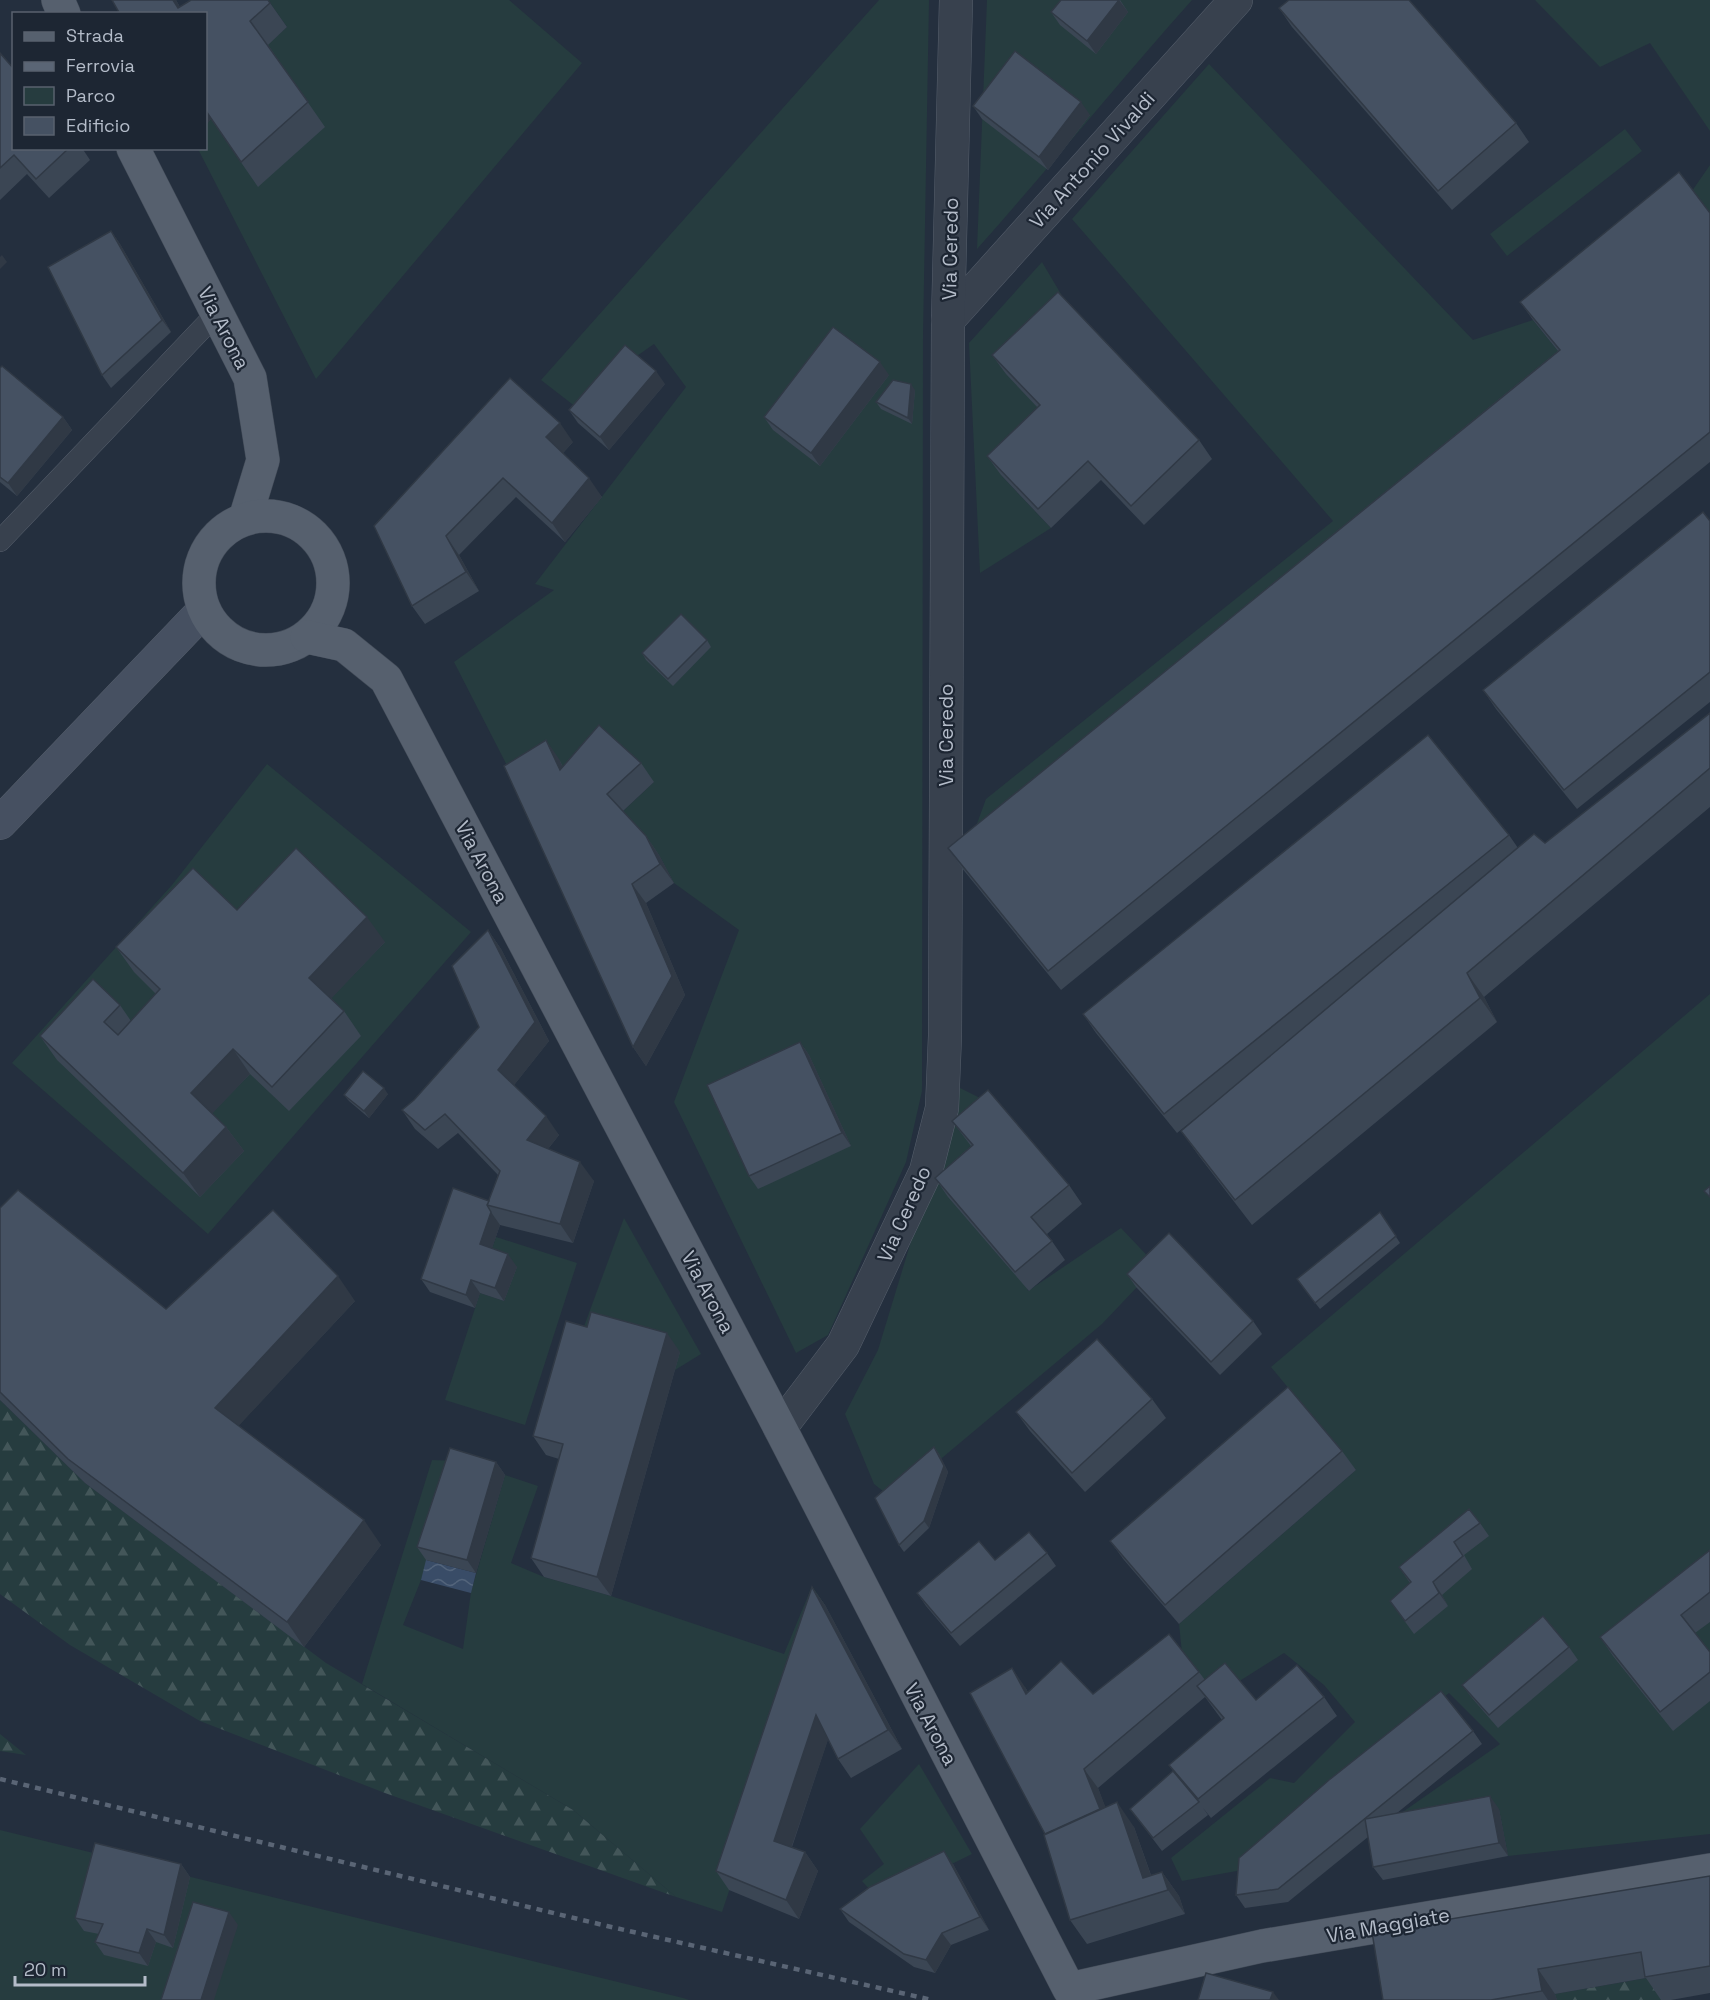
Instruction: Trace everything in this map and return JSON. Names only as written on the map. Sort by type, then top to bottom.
[{"type":"main road","name":"Via Arona","points":[[134,150],[250,378],[263,460],[245,519]]},
{"type":"main road","points":[[266,515],[287,518],[305,528],[320,542],[330,561],[333,582],[331,603],[322,622],[307,637],[289,647],[269,651],[249,649],[230,641],[214,627],[204,610],[199,592],[199,574],[204,556],[214,539],[228,527],[245,519],[266,515]]},
{"type":"main road","points":[[0,823],[204,610]]},
{"type":"main road","name":"Via Arona","points":[[307,637],[344,645],[386,679],[780,1428],[1069,1989]]},
{"type":"main road","name":"Via Maggiate","points":[[1069,1989],[1262,1946],[1710,1870]]},
{"type":"street","name":"Via Ceredo","points":[[780,1428],[843,1345],[926,1171],[942,1108],[945,1036],[948,320],[956,0]]},
{"type":"street","name":"Via Antonio Vivaldi","points":[[948,320],[1236,0]]},
{"type":"lane","points":[[0,541],[216,314]]},
{"type":"green space","points":[[268,0],[509,0],[582,63],[316,379],[199,150],[207,150],[207,124],[257,54],[287,27]]},
{"type":"green space","points":[[879,0],[929,0],[923,336],[922,1091],[906,1162],[828,1335],[796,1353],[674,1102],[739,930],[674,883],[659,855],[621,813],[654,782],[573,789],[517,785],[454,662],[554,590],[535,584],[686,387],[654,344],[634,358],[585,414],[541,380]]},
{"type":"green space","points":[[987,0],[1192,0],[977,249]]},
{"type":"green space","points":[[1535,0],[1710,0],[1710,131],[1650,43],[1600,67]]},
{"type":"green space","points":[[1209,64],[1473,340],[1533,320],[1573,369],[961,867],[986,799],[1333,521],[1072,219]]},
{"type":"green space","points":[[1625,129],[1642,151],[1507,256],[1490,234]]},
{"type":"green space","points":[[1710,165],[1710,215],[1692,191]]},
{"type":"green space","points":[[1042,262],[1071,311],[1054,424],[1001,475],[1051,528],[980,573],[969,343]]},
{"type":"green space","points":[[267,764],[471,932],[208,1234],[12,1063],[172,885]]},
{"type":"green space","points":[[1710,994],[1710,1834],[1508,1856],[1499,1809],[1374,1832],[1500,1744],[1449,1693],[1345,1778],[1242,1870],[1182,1881],[1171,1858],[1270,1778],[1294,1783],[1355,1722],[1324,1685],[1284,1653],[1238,1682],[1212,1691],[1182,1653],[1179,1624],[1356,1470],[1271,1367]]},
{"type":"green space","points":[[958,1087],[1002,1109],[986,1164],[1028,1291],[1121,1228],[1157,1266],[1102,1324],[893,1499],[874,1484],[845,1414],[878,1350]]},
{"type":"green space","points":[[624,1218],[701,1354],[675,1370],[579,1340]]},
{"type":"green space","points":[[496,1237],[577,1263],[525,1425],[445,1400],[480,1293],[504,1301],[516,1267],[489,1257]]},
{"type":"green space","points":[[0,1400],[85,1483],[326,1663],[573,1810],[676,1897],[385,1793],[200,1721],[70,1645],[0,1594]]},
{"type":"green space","points":[[432,1460],[459,1461],[421,1580],[403,1625],[463,1649],[471,1592],[505,1475],[538,1486],[511,1563],[544,1577],[611,1596],[784,1654],[812,1586],[825,1605],[722,1912],[676,1897],[573,1810],[362,1684]]},
{"type":"green space","points":[[0,1734],[26,1755],[0,1751]]},
{"type":"green space","points":[[919,1764],[972,1854],[879,1900],[862,1881],[884,1864],[860,1829]]},
{"type":"green space","points":[[0,1830],[683,1998],[689,2000],[0,2000]]},
{"type":"green space","points":[[1658,1976],[1662,2000],[1557,2000],[1555,1994]]},
{"type":"water","points":[[426,1560],[476,1573],[471,1593],[421,1580]]},
{"type":"building","points":[[112,0],[173,0],[178,8],[191,0],[268,0],[270,3],[250,21],[308,102],[241,162],[207,112],[207,12],[119,12]]},
{"type":"building","points":[[1061,0],[1119,0],[1087,41],[1051,12]]},
{"type":"building","points":[[1289,0],[1409,0],[1516,123],[1438,191],[1279,8]]},
{"type":"building","points":[[1015,51],[1081,102],[1039,157],[973,106]]},
{"type":"building","points":[[0,53],[12,67],[12,150],[67,150],[36,179],[14,155],[0,168]]},
{"type":"building","points":[[1679,172],[1710,213],[1710,432],[1048,971],[948,848],[1560,350],[1520,302]]},
{"type":"building","points":[[111,231],[162,320],[102,375],[48,267]]},
{"type":"building","points":[[1058,292],[1199,440],[1131,506],[1088,461],[1038,509],[987,456],[1040,405],[992,355]]},
{"type":"building","points":[[833,327],[880,362],[811,453],[764,417]]},
{"type":"building","points":[[625,345],[656,371],[600,437],[569,410]]},
{"type":"building","points":[[2,366],[63,417],[8,483],[0,477],[0,368]]},
{"type":"building","points":[[510,378],[560,423],[546,437],[589,478],[552,523],[503,478],[446,536],[466,572],[412,606],[374,526]]},
{"type":"building","points":[[893,380],[911,384],[908,418],[876,402]]},
{"type":"building","points":[[1703,512],[1710,521],[1710,672],[1564,790],[1483,690]]},
{"type":"building","points":[[681,614],[707,640],[668,679],[642,653]]},
{"type":"building","points":[[1710,713],[1710,768],[1467,973],[1480,998],[1235,1200],[1181,1131],[1534,834],[1545,843]]},
{"type":"building","points":[[599,725],[641,763],[607,794],[646,836],[660,864],[632,884],[672,976],[633,1047],[504,766],[546,740],[560,770]]},
{"type":"building","points":[[1428,735],[1509,835],[1164,1114],[1083,1014]]},
{"type":"building","points":[[296,848],[367,917],[309,978],[344,1011],[272,1087],[233,1049],[191,1093],[226,1127],[183,1173],[40,1036],[93,979],[120,1005],[104,1022],[118,1035],[160,989],[116,947],[193,868],[237,910]]},
{"type":"building","points":[[488,930],[535,1022],[498,1070],[546,1116],[527,1140],[580,1162],[560,1224],[487,1205],[500,1171],[445,1114],[425,1130],[402,1110],[414,1100],[479,1027],[452,966]]},
{"type":"building","points":[[800,1042],[842,1133],[749,1176],[707,1085]]},
{"type":"building","points":[[363,1071],[384,1088],[364,1111],[344,1095]]},
{"type":"building","points":[[988,1090],[1069,1185],[1031,1217],[1052,1241],[1015,1272],[935,1178],[973,1145],[952,1121]]},
{"type":"building","points":[[1710,1186],[1710,1197],[1704,1191]]},
{"type":"building","points":[[453,1188],[489,1201],[487,1205],[491,1212],[480,1244],[508,1254],[495,1288],[471,1280],[466,1295],[421,1279]]},
{"type":"building","points":[[18,1190],[166,1309],[273,1210],[338,1276],[215,1408],[364,1520],[287,1622],[68,1459],[0,1392],[0,1208]]},
{"type":"building","points":[[1380,1212],[1396,1236],[1315,1303],[1297,1279]]},
{"type":"building","points":[[1169,1233],[1253,1321],[1211,1362],[1127,1274]]},
{"type":"building","points":[[591,1312],[667,1333],[597,1577],[531,1558],[563,1444],[533,1436],[566,1321],[587,1327]]},
{"type":"building","points":[[1097,1339],[1152,1399],[1072,1473],[1016,1412]]},
{"type":"building","points":[[1288,1387],[1342,1451],[1165,1605],[1110,1541]]},
{"type":"building","points":[[934,1447],[944,1466],[924,1521],[899,1545],[875,1498]]},
{"type":"building","points":[[450,1448],[496,1462],[467,1560],[417,1547]]},
{"type":"building","points":[[1469,1509],[1480,1523],[1454,1542],[1463,1556],[1433,1582],[1439,1593],[1405,1621],[1390,1601],[1411,1582],[1399,1567]]},
{"type":"building","points":[[1029,1532],[1047,1553],[951,1633],[917,1593],[979,1541],[995,1560]]},
{"type":"building","points":[[1710,1550],[1710,1592],[1681,1615],[1710,1652],[1710,1672],[1660,1712],[1600,1637]]},
{"type":"building","points":[[812,1587],[888,1730],[838,1759],[816,1715],[774,1841],[805,1852],[786,1900],[716,1871]]},
{"type":"building","points":[[1543,1616],[1569,1647],[1489,1715],[1462,1685]]},
{"type":"building","points":[[1169,1634],[1199,1672],[1084,1769],[1100,1809],[1045,1834],[970,1693],[1012,1668],[1026,1694],[1061,1661],[1093,1694]]},
{"type":"building","points":[[1225,1663],[1256,1700],[1297,1665],[1324,1697],[1198,1799],[1169,1765],[1224,1718],[1197,1686]]},
{"type":"building","points":[[1441,1691],[1473,1731],[1278,1889],[1236,1895],[1239,1858],[1329,1780]]},
{"type":"building","points":[[1173,1771],[1199,1802],[1153,1838],[1130,1809]]},
{"type":"building","points":[[1490,1796],[1499,1843],[1373,1867],[1365,1819]]},
{"type":"building","points":[[1117,1802],[1143,1878],[1162,1872],[1168,1890],[1070,1920],[1044,1835]]},
{"type":"building","points":[[95,1843],[181,1864],[164,1935],[147,1929],[139,1953],[95,1942],[103,1924],[75,1918]]},
{"type":"building","points":[[944,1851],[980,1917],[942,1933],[926,1960],[904,1954],[840,1909],[870,1887]]},
{"type":"building","points":[[1710,1876],[1710,1966],[1645,1977],[1641,1952],[1538,1969],[1542,1991],[1491,2000],[1383,2000],[1372,1932]]},
{"type":"building","points":[[193,1902],[229,1912],[201,2000],[161,2000]]},
{"type":"building","points":[[1206,1973],[1273,1992],[1270,2000],[1198,2000]]},
{"type":"railway","points":[[0,1779],[607,1926],[932,2000]]}]
